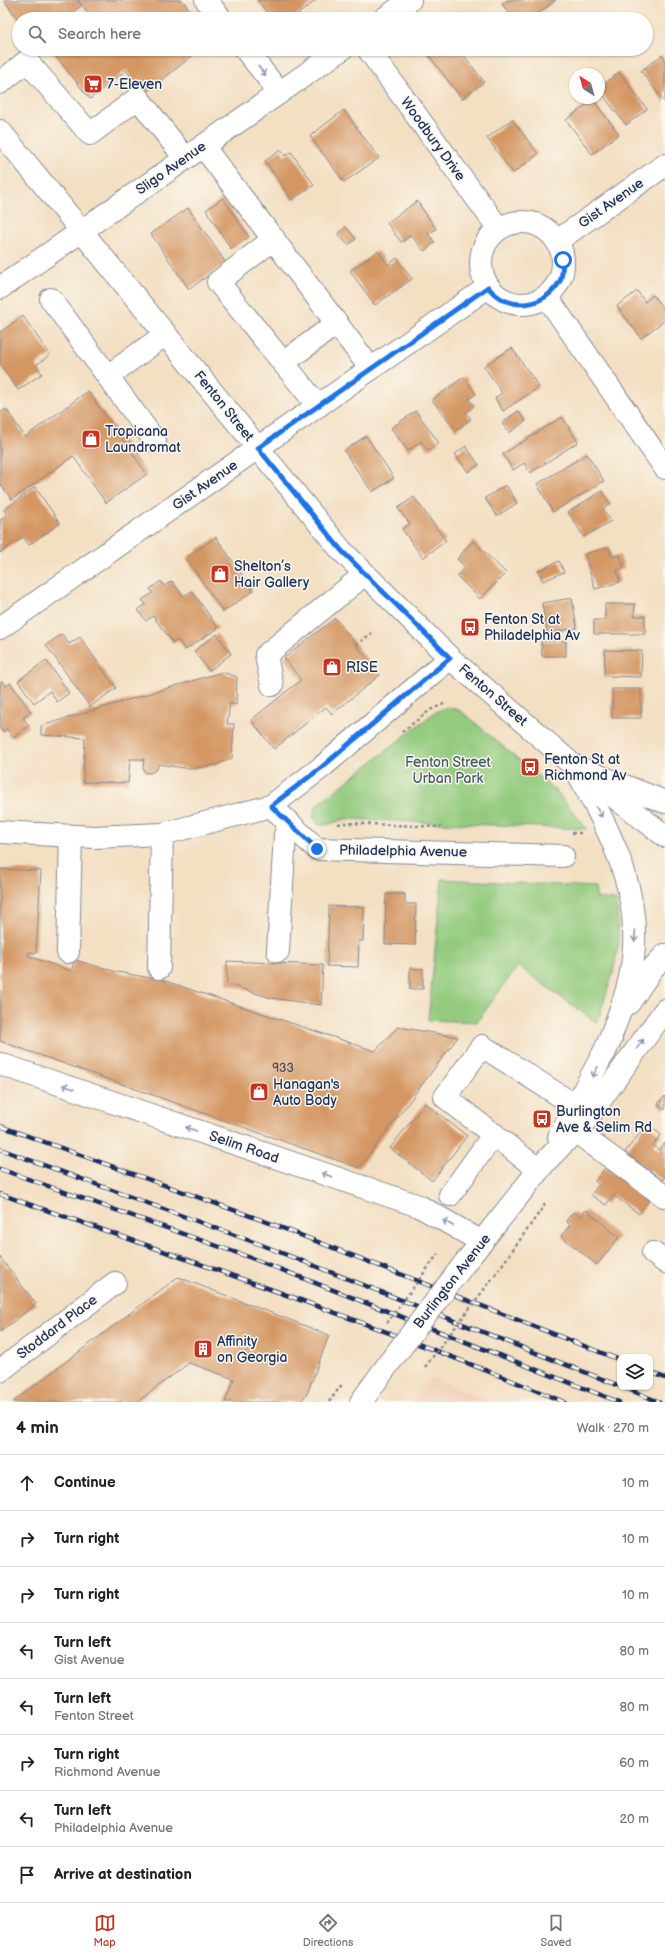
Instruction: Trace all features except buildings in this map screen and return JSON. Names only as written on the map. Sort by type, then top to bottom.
[{"type":"street","points":[[206,0],[215,12]]},
{"type":"street","points":[[394,12],[410,0]]},
{"type":"street","points":[[251,56],[279,92]]},
{"type":"street","name":"Sligo Avenue","points":[[0,288],[332,56]]},
{"type":"street","name":"Woodbury Drive","points":[[373,56],[499,229]]},
{"type":"street","points":[[0,83],[27,61],[90,134],[138,98],[184,158]]},
{"type":"street","name":"Fenton Street","points":[[0,131],[341,550],[450,658],[574,766],[665,836]]},
{"type":"street","points":[[203,146],[371,369]]},
{"type":"street","name":"Gist Avenue","points":[[557,241],[665,165]]},
{"type":"street","points":[[524,222],[538,225],[546,230],[557,241],[563,260],[561,279],[547,297],[528,305],[510,303],[495,296],[484,281],[480,262],[487,241],[499,229],[512,223],[524,222]]},
{"type":"street","points":[[274,239],[218,282],[318,406]]},
{"type":"street","name":"Gist Avenue","points":[[0,628],[488,287]]},
{"type":"street","points":[[547,297],[665,468]]},
{"type":"street","points":[[51,299],[155,441]]},
{"type":"street","points":[[283,363],[337,323]]},
{"type":"street","points":[[108,376],[166,334]]},
{"type":"street","points":[[272,685],[266,655],[338,598],[364,574]]},
{"type":"street","points":[[0,832],[94,837],[162,834],[271,806],[322,767],[450,658]]},
{"type":"street","points":[[574,766],[665,802]]},
{"type":"street","points":[[574,766],[606,825],[625,872],[634,912],[635,932],[630,978],[605,1052]]},
{"type":"street","name":"Philadelphia Avenue","points":[[271,806],[317,849],[563,856]]},
{"type":"street","points":[[278,951],[285,835],[289,823]]},
{"type":"street","points":[[159,968],[162,834]]},
{"type":"street","points":[[68,952],[72,836]]},
{"type":"street","name":"Burlington Avenue","points":[[542,1166],[605,1052],[627,1006],[652,969],[665,955]]},
{"type":"street","name":"Burlington Avenue","points":[[361,1402],[464,1264],[542,1166],[586,1120],[665,1010]]},
{"type":"street","points":[[542,1166],[494,1134],[445,1097],[482,1046],[576,1106]]},
{"type":"street","name":"Selim Road","points":[[0,1064],[419,1206],[482,1242]]},
{"type":"street","points":[[575,1131],[664,1196]]},
{"type":"street","points":[[450,1194],[494,1134]]},
{"type":"street","name":"Stoddard Place","points":[[0,1371],[115,1283]]},
{"type":"path","points":[[356,645],[372,633]]},
{"type":"path","points":[[399,735],[430,710],[446,703]]},
{"type":"path","points":[[333,827],[346,823],[445,827]]},
{"type":"path","points":[[566,833],[587,833]]},
{"type":"path","points":[[384,1326],[438,1254]]},
{"type":"path","points":[[425,1367],[495,1275]]},
{"type":"shaded area","points":[[430,1377],[492,1402],[411,1402]]},
{"type":"green space","name":"Fenton Street Urban Park","points":[[449,707],[461,711],[557,792],[587,829],[346,819],[326,825],[316,823],[314,811],[317,805],[435,712]]},
{"type":"green space","points":[[442,879],[596,887],[596,898],[616,900],[619,941],[613,973],[597,1023],[518,966],[477,1022],[428,1020]]},
{"type":"railway","points":[[0,1126],[267,1222],[617,1359]]},
{"type":"railway","points":[[0,1149],[259,1244],[617,1385]]},
{"type":"railway","points":[[0,1169],[254,1259],[619,1402]]},
{"type":"railway","points":[[0,1194],[354,1320],[424,1346],[564,1402]]},
{"type":"railway","points":[[653,1373],[665,1378]]},
{"type":"railway","points":[[630,1390],[659,1402]]},
{"type":"place","name":"7-Eleven","points":[[93,84]]},
{"type":"place","name":"Tropicana Laundromat","points":[[91,439]]},
{"type":"place","name":"Shelton’s Hair Gallery","points":[[220,574]]},
{"type":"place","name":"Fenton St at Philadelphia Av","points":[[470,627]]},
{"type":"place","name":"RISE","points":[[332,667]]},
{"type":"place","name":"Fenton St at Richmond Av","points":[[530,767]]},
{"type":"place","name":"Hanagan's Auto Body","points":[[259,1092]]},
{"type":"place","name":"Burlington Ave & Selim Rd","points":[[542,1119]]},
{"type":"place","name":"Affinity on Georgia","points":[[203,1349]]},
{"type":"route","points":[[317,849],[271,806],[322,767],[450,658],[341,550],[258,448],[488,287],[495,296],[510,303],[528,305],[547,297],[561,279],[563,260]]}]
